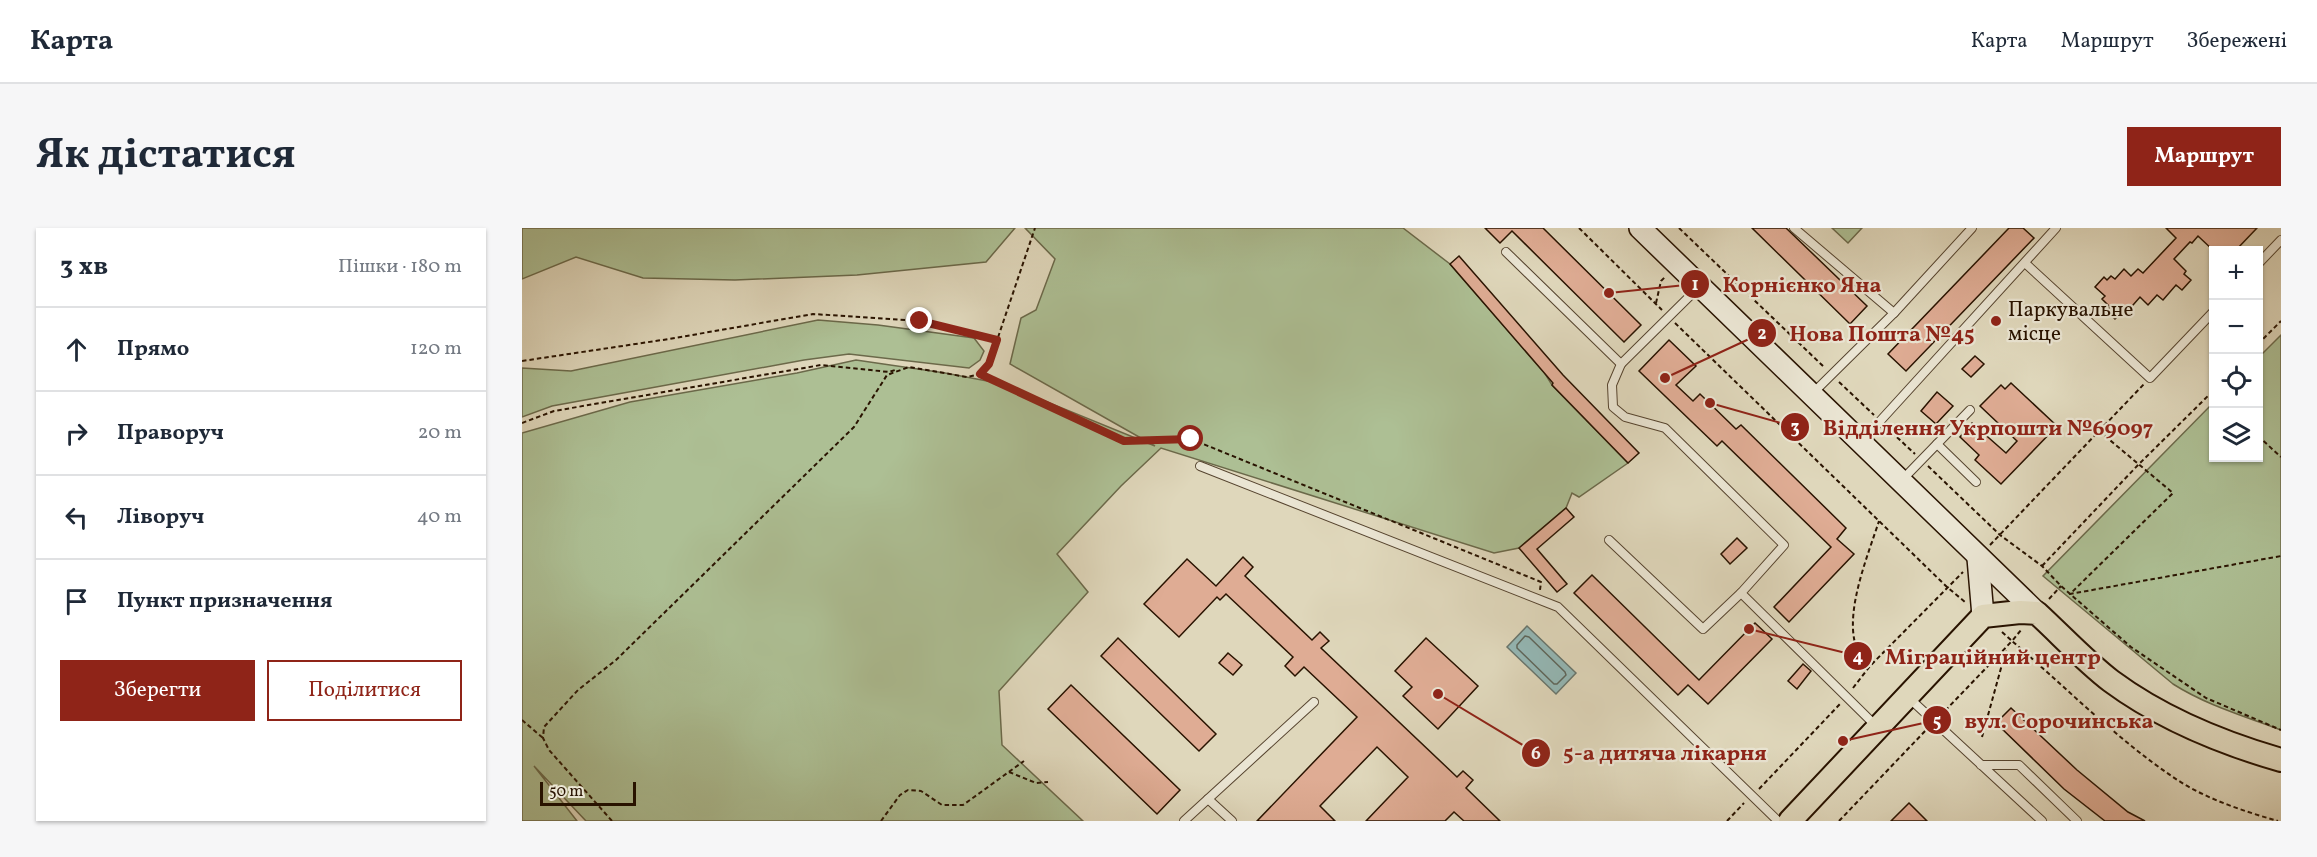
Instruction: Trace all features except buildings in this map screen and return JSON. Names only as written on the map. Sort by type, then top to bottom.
[{"type":"main road","points":[[1647,230],[1700,286],[1978,558],[2111,681],[2140,700],[2238,748],[2281,760]]},
{"type":"main road","points":[[1978,558],[1983,616]]},
{"type":"main road","points":[[1790,821],[1983,616],[2020,612],[2037,613]]},
{"type":"lane","points":[[1794,228],[1894,313]]},
{"type":"lane","points":[[1812,394],[1894,313],[1972,228]]},
{"type":"lane","points":[[1860,443],[2025,263],[2051,230]]},
{"type":"lane","points":[[2263,260],[2281,240]]},
{"type":"lane","points":[[1506,252],[1621,364]]},
{"type":"lane","points":[[2025,263],[2150,378],[2209,316]]},
{"type":"lane","points":[[1609,540],[1703,629],[1741,593],[1784,545],[1665,428],[1632,419],[1613,408],[1612,385],[1621,364],[1700,286]]},
{"type":"lane","points":[[1900,481],[1970,410]]},
{"type":"lane","points":[[1937,444],[1976,482]]},
{"type":"lane","points":[[1200,465],[1558,607],[1778,821]]},
{"type":"lane","points":[[1741,593],[1879,728]]},
{"type":"lane","points":[[1907,696],[2042,821]]},
{"type":"lane","points":[[1184,821],[1314,702]]},
{"type":"lane","points":[[1981,765],[2019,765],[2077,821]]},
{"type":"lane","points":[[1208,799],[1232,821]]},
{"type":"path","points":[[522,423],[554,411],[821,365],[890,372],[909,367],[967,377],[980,374],[989,364],[1035,228]]},
{"type":"path","points":[[1579,228],[1947,587]]},
{"type":"path","points":[[1679,228],[2000,535],[2042,566],[2070,594],[2131,647],[2206,698],[2281,730]]},
{"type":"path","points":[[522,361],[658,341],[813,314],[920,321],[997,340]]},
{"type":"path","points":[[2263,340],[2281,321]]},
{"type":"path","points":[[543,738],[544,727],[578,690],[616,660],[854,427],[887,375],[909,367]]},
{"type":"path","points":[[980,374],[1124,441],[1191,439],[1541,582],[1540,600]]},
{"type":"path","points":[[1727,821],[1846,696],[1870,666],[1978,558],[2150,378]]},
{"type":"path","points":[[2042,566],[2138,465],[2209,396]]},
{"type":"path","points":[[2070,594],[2173,493],[2099,431]]},
{"type":"path","points":[[2263,440],[2281,457]]},
{"type":"path","points":[[1870,666],[1855,644],[1854,621],[1856,598],[1879,521]]},
{"type":"path","points":[[2070,594],[2281,555]]},
{"type":"path","points":[[1839,821],[2012,641],[2119,735],[2174,778],[2237,809],[2278,821]]},
{"type":"path","points":[[1982,737],[2006,647]]},
{"type":"path","points":[[522,720],[543,738],[549,750],[612,821]]},
{"type":"path","points":[[881,821],[900,795],[909,790],[921,791],[942,805],[963,805],[1024,761]]},
{"type":"path","points":[[1009,772],[1036,783],[1048,782]]},
{"type":"green space","points":[[522,228],[1015,228],[986,262],[857,275],[735,280],[643,278],[576,257],[522,279]]},
{"type":"green space","points":[[1025,228],[1403,228],[1450,264],[1544,372],[1552,385],[1628,463],[1579,497],[1572,493],[1566,508],[1519,548],[1494,553],[1161,448],[1121,486],[1057,554],[1088,592],[999,691],[1002,745],[1083,821],[586,821],[534,766],[577,821],[522,821],[522,433],[630,402],[797,373],[856,360],[1003,384],[1155,446],[1010,364],[1021,318],[1036,310],[1055,259]]},
{"type":"green space","points":[[1832,228],[1862,228],[1848,243]]},
{"type":"green space","points":[[818,320],[878,325],[974,338],[984,351],[980,360],[969,368],[849,354],[804,360],[552,406],[522,417],[522,368],[571,371]]},
{"type":"green space","points":[[2281,335],[2281,730],[2212,704],[2173,684],[2043,576],[2209,407],[2209,462],[2263,462],[2263,353]]},
{"type":"water","points":[[1527,626],[1576,673],[1556,694],[1507,647]]},
{"type":"place","name":"Корнієнко Яна","points":[[1609,293]]},
{"type":"place","name":"Паркувальне місце","points":[[1996,321]]},
{"type":"place","name":"Нова Пошта №45","points":[[1665,378]]},
{"type":"place","name":"Відділення Укрпошти №69097","points":[[1710,403]]},
{"type":"place","name":"Міграційний центр","points":[[1749,629]]},
{"type":"place","name":"5-а дитяча лікарня","points":[[1438,694]]},
{"type":"place","name":"вул. Сорочинська","points":[[1843,741]]},
{"type":"route","points":[[920,321],[997,340],[989,364],[980,374],[1124,441],[1191,439]]}]
